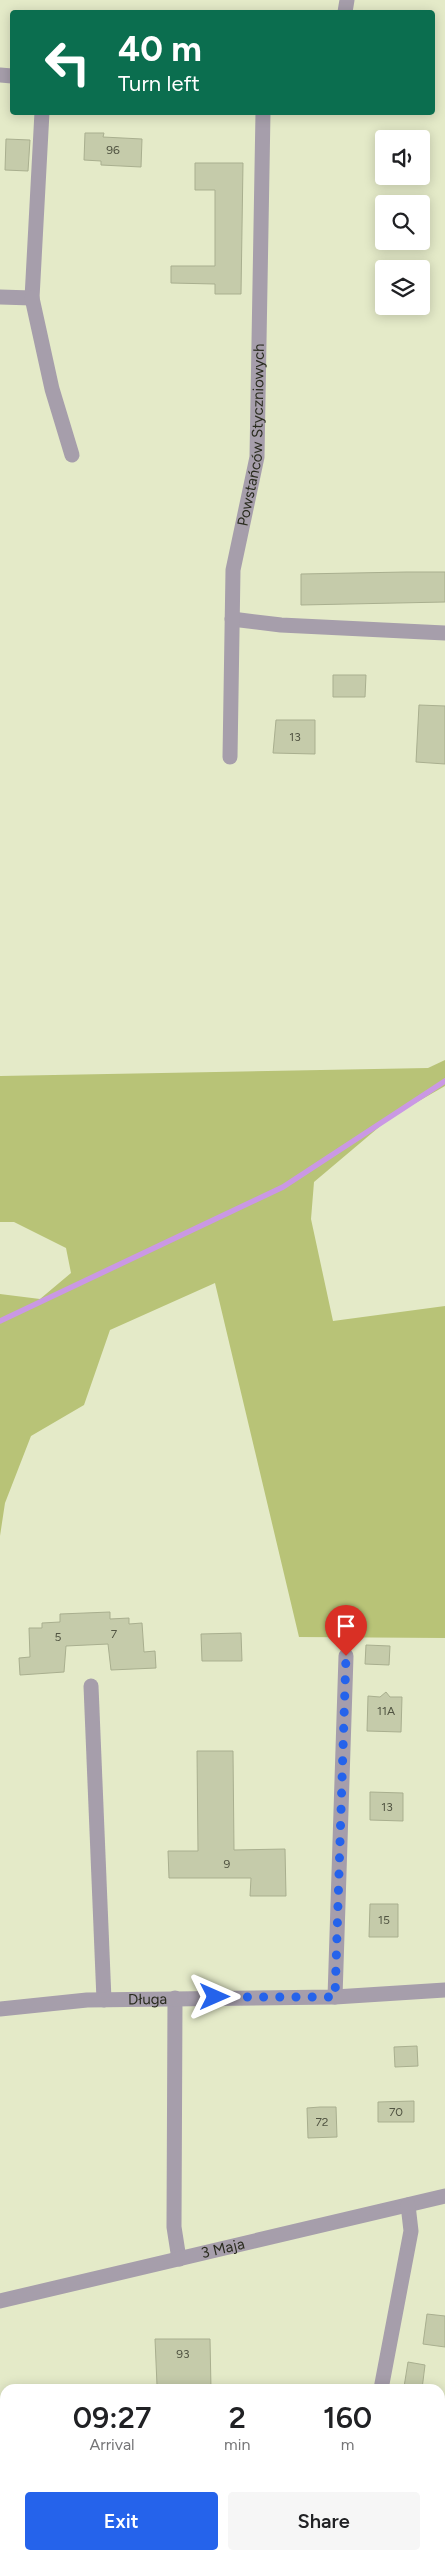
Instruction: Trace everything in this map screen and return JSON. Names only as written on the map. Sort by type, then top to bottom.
[{"type":"street","points":[[42,115],[32,298],[52,389],[72,455]]},
{"type":"street","name":"Powstańców Styczniowych","points":[[230,757],[233,570],[257,457],[263,115]]},
{"type":"street","points":[[0,297],[32,298]]},
{"type":"street","points":[[232,619],[281,625],[445,633]]},
{"type":"street","points":[[335,1997],[346,1656]]},
{"type":"street","points":[[91,1686],[104,2000]]},
{"type":"street","name":"Długa","points":[[0,2009],[104,2000],[335,1997],[445,1990]]},
{"type":"street","points":[[176,1998],[174,2227],[179,2259]]},
{"type":"street","name":"3 Maja","points":[[0,2301],[445,2196]]},
{"type":"street","points":[[382,2384],[411,2230],[408,2205]]},
{"type":"green space","points":[[445,1060],[445,1086],[391,1117],[314,1182],[311,1219],[333,1321],[445,1306],[445,1638],[299,1637],[215,1283],[110,1330],[84,1405],[31,1436],[5,1503],[0,1536],[0,1294],[40,1299],[71,1273],[66,1248],[14,1222],[0,1222],[0,1076],[428,1068]]},
{"type":"building","points":[[85,133],[104,133],[103,137],[142,139],[141,167],[101,165],[101,161],[84,160]]},
{"type":"building","points":[[6,139],[30,140],[28,171],[5,170]]},
{"type":"building","points":[[195,163],[243,163],[241,294],[215,294],[215,284],[171,283],[171,266],[215,266],[215,190],[195,190]]},
{"type":"building","points":[[445,572],[445,602],[301,605],[301,574]]},
{"type":"building","points":[[333,675],[366,675],[365,697],[333,697]]},
{"type":"building","points":[[419,705],[445,706],[445,764],[416,762]]},
{"type":"building","points":[[276,720],[315,720],[315,754],[273,753]]},
{"type":"building","points":[[110,1612],[110,1619],[129,1618],[129,1624],[142,1623],[144,1652],[155,1651],[156,1668],[111,1670],[108,1644],[66,1646],[64,1672],[20,1675],[19,1658],[30,1657],[29,1628],[42,1628],[42,1623],[60,1622],[60,1614]]},
{"type":"building","points":[[241,1633],[242,1661],[202,1661],[201,1634]]},
{"type":"building","points":[[366,1645],[390,1646],[389,1665],[365,1664]]},
{"type":"building","points":[[386,1692],[390,1697],[402,1697],[401,1732],[367,1731],[368,1696],[380,1697]]},
{"type":"building","points":[[197,1751],[233,1751],[234,1850],[285,1849],[286,1896],[250,1896],[251,1878],[169,1878],[168,1851],[198,1851]]},
{"type":"building","points":[[370,1792],[403,1793],[403,1821],[370,1820]]},
{"type":"building","points":[[370,1904],[398,1904],[398,1937],[369,1937]]},
{"type":"building","points":[[417,2046],[418,2066],[395,2067],[394,2047]]},
{"type":"building","points":[[414,2101],[414,2122],[378,2122],[378,2102]]},
{"type":"building","points":[[336,2107],[337,2137],[308,2138],[307,2108]]},
{"type":"building","points":[[427,2314],[445,2316],[445,2347],[423,2344]]},
{"type":"building","points":[[155,2339],[210,2339],[211,2384],[157,2384]]},
{"type":"building","points":[[408,2362],[425,2365],[423,2384],[404,2384]]},
{"type":"waterway","points":[[0,1321],[283,1187],[445,1081]]},
{"type":"route","points":[[215,1997],[335,1997],[346,1656]]}]
